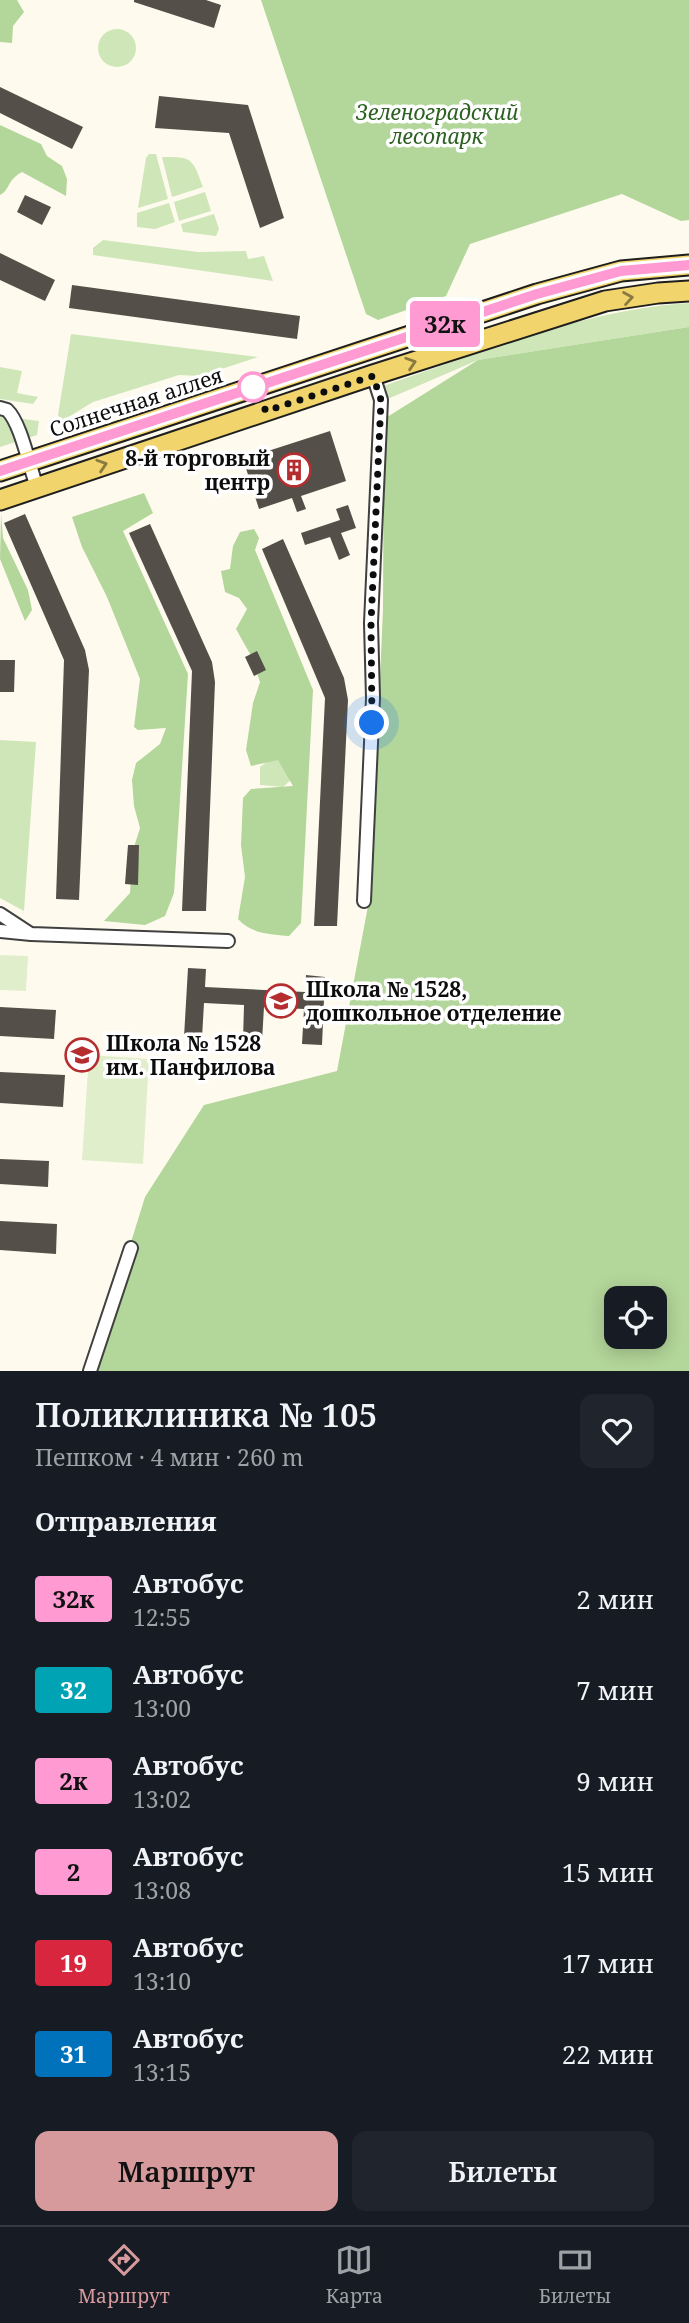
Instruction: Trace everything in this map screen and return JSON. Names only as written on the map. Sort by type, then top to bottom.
[{"type":"main road","name":"Солнечная аллея","points":[[0,471],[537,294],[621,271],[689,265]]},
{"type":"main road","points":[[0,500],[605,301],[689,291]]},
{"type":"street","points":[[364,901],[373,698],[371,623],[381,400],[373,376]]},
{"type":"street","points":[[0,408],[7,410],[17,423],[37,487]]},
{"type":"street","points":[[0,914],[31,934]]},
{"type":"street","points":[[0,931],[228,941]]},
{"type":"street","points":[[90,1371],[131,1248]]},
{"type":"green space","points":[[0,0],[17,0],[24,12],[13,26],[12,43],[0,42]]},
{"type":"green space","name":"Зеленоградский лесопарк","points":[[261,0],[689,0],[689,220],[681,221],[622,194],[470,244],[446,296],[378,320],[366,314]]},
{"type":"green space","points":[[117,29],[130,35],[136,48],[130,61],[117,67],[104,61],[98,48],[104,35]]},
{"type":"green space","points":[[0,125],[41,144],[47,156],[62,166],[67,179],[66,196],[22,172],[0,195]]},
{"type":"green space","points":[[149,154],[156,154],[168,199],[138,208],[146,158]]},
{"type":"green space","points":[[162,157],[190,161],[203,187],[172,197]]},
{"type":"green space","points":[[205,192],[211,211],[179,221],[174,202]]},
{"type":"green space","points":[[169,203],[175,222],[155,229],[137,227],[137,213]]},
{"type":"green space","points":[[214,214],[219,229],[216,236],[183,232],[181,224]]},
{"type":"green space","points":[[103,240],[198,252],[246,251],[248,259],[264,256],[273,281],[93,255],[93,248]]},
{"type":"green space","points":[[689,303],[689,327],[478,360],[390,398],[378,392],[383,386],[572,323],[650,307]]},
{"type":"green space","points":[[689,327],[689,1371],[91,1371],[145,1197],[204,1105],[337,1071],[371,890],[383,609],[384,419],[478,360]]},
{"type":"green space","points":[[71,334],[258,357],[200,376],[179,375],[93,402],[62,421],[58,415]]},
{"type":"green space","points":[[0,367],[22,371],[17,393],[38,397],[33,404],[0,399]]},
{"type":"green space","points":[[0,416],[39,421],[37,435],[0,447]]},
{"type":"green space","points":[[144,493],[153,513],[123,531],[188,674],[174,893],[165,916],[145,925],[104,921],[130,893],[129,863],[140,828],[134,806],[132,780],[136,763],[160,744],[166,728],[138,730],[134,727],[140,679],[107,597],[82,547],[72,517]]},
{"type":"green space","points":[[1,514],[3,538],[28,590],[32,610],[25,621],[0,559]]},
{"type":"green space","points":[[254,529],[259,538],[255,550],[313,690],[301,923],[289,936],[268,934],[249,928],[238,919],[245,877],[241,845],[243,798],[251,789],[293,786],[278,760],[251,766],[246,750],[253,703],[260,682],[250,654],[236,629],[247,609],[239,598],[225,592],[221,571],[230,569],[233,546],[240,532]]},
{"type":"green space","points":[[0,740],[36,742],[24,911],[0,898]]},
{"type":"green space","points":[[275,756],[293,778],[283,787],[260,785],[260,767]]},
{"type":"green space","points":[[0,955],[28,956],[26,991],[0,990]]},
{"type":"green space","points":[[89,1055],[149,1059],[143,1164],[82,1160]]},
{"type":"building","points":[[134,0],[206,0],[221,5],[214,28]]},
{"type":"building","points":[[0,87],[83,127],[72,149],[0,113]]},
{"type":"building","points":[[159,96],[248,105],[284,218],[260,228],[229,133],[155,128]]},
{"type":"building","points":[[25,195],[51,207],[42,225],[17,212]]},
{"type":"building","points":[[0,253],[55,280],[45,301],[0,280]]},
{"type":"building","points":[[72,285],[300,316],[297,339],[69,308]]},
{"type":"building","name":"8-й торговый центр","points":[[330,431],[346,481],[301,496],[306,509],[297,512],[292,498],[259,509],[243,459]]},
{"type":"building","points":[[348,505],[356,528],[341,533],[350,555],[339,560],[330,537],[305,545],[301,533],[340,520],[336,509]]},
{"type":"building","points":[[25,514],[85,650],[89,670],[79,900],[56,899],[64,660],[4,523]]},
{"type":"building","points":[[150,524],[212,662],[215,682],[206,911],[182,911],[192,671],[129,533]]},
{"type":"building","points":[[283,539],[344,678],[348,700],[337,926],[314,926],[325,698],[262,549]]},
{"type":"building","points":[[257,651],[266,670],[254,676],[245,657]]},
{"type":"building","points":[[0,660],[15,660],[14,692],[0,692]]},
{"type":"building","points":[[128,845],[139,845],[138,885],[125,884]]},
{"type":"building","points":[[188,968],[206,969],[205,987],[305,992],[306,975],[325,977],[322,1045],[302,1044],[304,1009],[264,1007],[262,1041],[243,1040],[244,1005],[204,1003],[202,1038],[184,1037]]},
{"type":"building","points":[[0,1007],[56,1010],[54,1039],[0,1036]]},
{"type":"building","points":[[0,1072],[65,1075],[63,1107],[0,1103]]},
{"type":"building","points":[[0,1159],[49,1161],[48,1187],[0,1184]]},
{"type":"building","points":[[0,1221],[57,1224],[56,1254],[0,1250]]},
{"type":"bus line","name":"32к","points":[[0,471],[537,294],[621,271],[689,265]]},
{"type":"place","name":"8-й торговый центр","points":[[294,470]]},
{"type":"place","name":"Школа № 1528, дошкольное отделение","points":[[281,1001]]},
{"type":"place","name":"Школа № 1528 им. Панфилова","points":[[82,1055]]},
{"type":"route","points":[[253,387],[266,411],[373,376],[381,400],[371,623],[372,723]]}]
